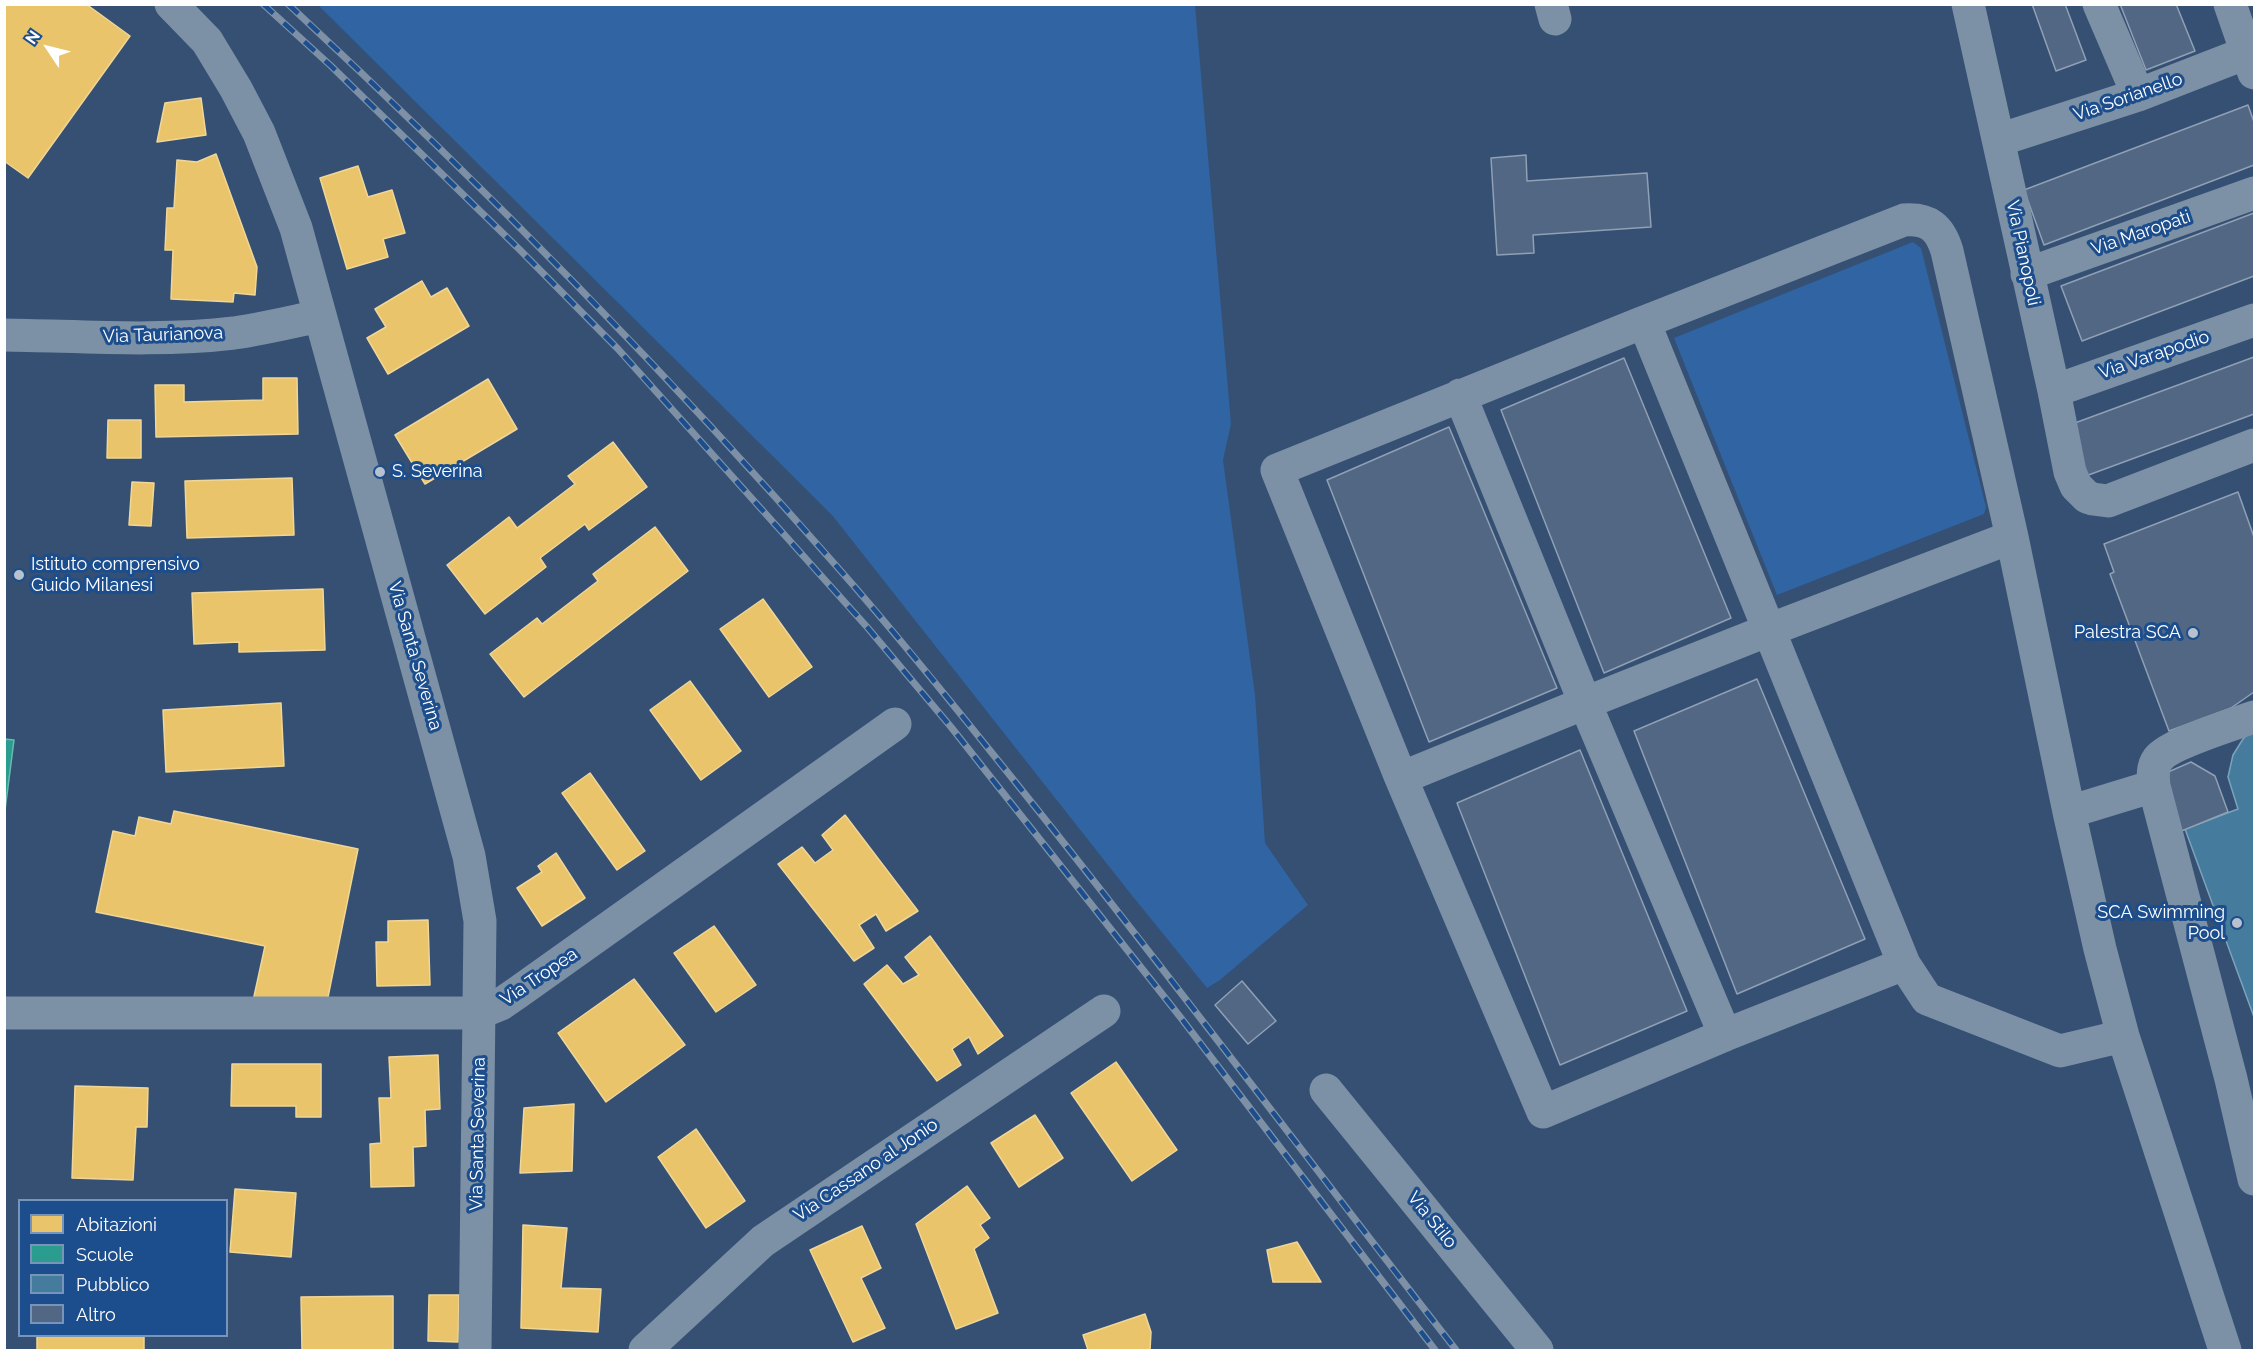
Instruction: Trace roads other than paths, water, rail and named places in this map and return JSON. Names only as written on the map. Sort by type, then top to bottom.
[{"type":"street","name":"Via Santa Severina","points":[[171,4],[207,42],[236,89],[259,133],[296,228],[469,856],[480,921],[476,1350]]},
{"type":"street","name":"Via Pianopoli","points":[[1968,4],[2070,472],[2076,486],[2087,497],[2101,501],[2115,499],[2254,445]]},
{"type":"street","points":[[2099,4],[2138,95]]},
{"type":"street","points":[[2230,4],[2252,58]]},
{"type":"street","name":"Via Sorianello","points":[[1999,140],[2252,58]]},
{"type":"street","name":"Via Maropati","points":[[2027,274],[2254,193]]},
{"type":"street","points":[[1904,964],[1725,1035],[1543,1112],[1401,778],[1277,470],[1877,229],[1904,220],[1923,220],[1930,224],[1940,234],[1947,251],[2012,537],[2100,950],[2123,1036],[2225,1350]]},
{"type":"street","name":"Via Taurianova","points":[[4,335],[143,338],[187,336],[233,333],[319,316]]},
{"type":"street","name":"Via Varapodio","points":[[2054,391],[2254,320]]},
{"type":"street","points":[[1644,322],[1904,964],[1927,999],[2060,1051],[2123,1036]]},
{"type":"street","points":[[1460,395],[1585,703],[1725,1035]]},
{"type":"street","points":[[1401,778],[1769,630],[2012,537]]},
{"type":"street","points":[[2254,717],[2167,750],[2155,765],[2154,786],[2243,1080],[2254,1179]]},
{"type":"street","name":"Via Tropea","points":[[4,1013],[479,1013],[501,1004],[517,993],[895,724]]},
{"type":"street","points":[[2069,812],[2154,786]]},
{"type":"street","name":"Via Cassano al Jonio","points":[[645,1350],[763,1241],[1104,1011]]},
{"type":"street","name":"Via Stilo","points":[[1326,1090],[1537,1350]]},
{"type":"railway","points":[[263,4],[330,65],[618,349],[867,627],[951,727],[1181,1018],[1435,1350]]},
{"type":"railway","points":[[288,4],[502,210],[640,351],[707,422],[860,593],[1116,909],[1456,1350]]},
{"type":"place","name":"S. Severina","points":[[380,472]]},
{"type":"place","name":"Istituto comprensivo Guido Milanesi","points":[[19,575]]},
{"type":"place","name":"Palestra SCA","points":[[2193,633]]},
{"type":"place","name":"SCA Swimming Pool","points":[[2237,923]]}]
